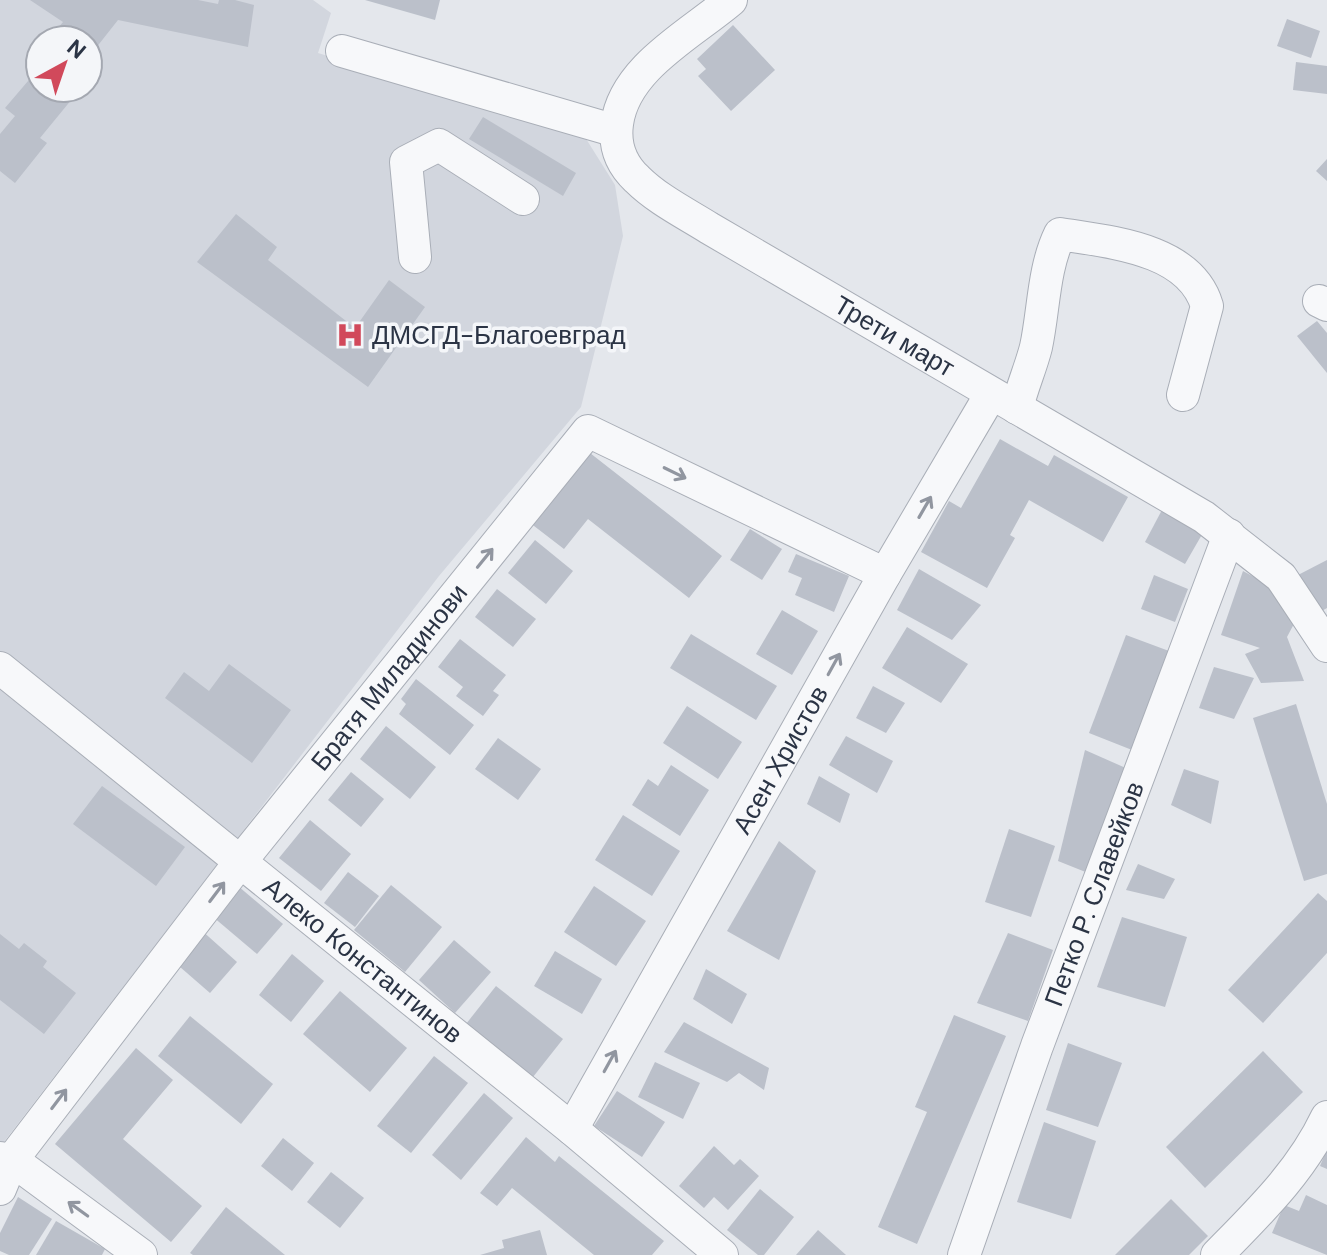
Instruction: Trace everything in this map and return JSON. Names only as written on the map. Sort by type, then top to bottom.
[{"type":"street","points":[[342,51],[616,131],[620,108],[640,73],[731,0]]},
{"type":"street","name":"Трети март","points":[[616,131],[619,154],[624,164],[648,189],[734,243],[1204,517],[1281,577],[1323,633]]},
{"type":"street","points":[[415,257],[406,162],[439,145],[523,199]]},
{"type":"street","name":"Асен Христов","points":[[572,1129],[885,574],[1004,401],[1036,349],[1051,257],[1060,234],[1133,245],[1160,257],[1184,273],[1203,293],[1207,306],[1183,395]]},
{"type":"street","name":"Братя Миладинови","points":[[4,1169],[240,862],[588,431],[885,574]]},
{"type":"street","name":"Петко Р. Славейков","points":[[964,1255],[1037,1046],[1229,535]]},
{"type":"street","name":"Алеко Константинов","points":[[0,668],[572,1129],[722,1255]]},
{"type":"street","points":[[1217,1255],[1288,1182],[1313,1146],[1327,1117]]},
{"type":"street","points":[[4,1169],[141,1255]]},
{"type":"shaded area","points":[[0,0],[313,0],[331,13],[318,53],[583,134],[615,185],[623,236],[581,407],[439,576],[0,1147]]},
{"type":"building","points":[[30,0],[198,0],[218,4],[219,0],[235,0],[254,5],[248,47],[118,20],[104,38],[104,24],[61,24],[63,22]]},
{"type":"building","points":[[365,0],[440,0],[435,20]]},
{"type":"building","points":[[1287,19],[1320,31],[1311,58],[1277,46]]},
{"type":"building","points":[[733,25],[775,70],[731,111],[698,76],[706,69],[697,59]]},
{"type":"building","points":[[1296,62],[1327,66],[1327,94],[1293,90]]},
{"type":"building","points":[[24,86],[24,104],[68,104],[40,138],[47,143],[15,183],[0,171],[0,134],[15,116],[5,108]]},
{"type":"building","points":[[483,117],[576,173],[563,196],[469,139]]},
{"type":"building","points":[[1327,159],[1327,181],[1316,171]]},
{"type":"building","points":[[236,214],[277,247],[268,260],[355,328],[389,280],[425,307],[368,387],[197,262]]},
{"type":"building","points":[[1317,321],[1327,333],[1327,373],[1297,336]]},
{"type":"building","points":[[1000,439],[1048,466],[1054,455],[1128,497],[1103,542],[1029,500],[1010,535],[1015,538],[987,588],[921,552],[949,501],[961,508]]},
{"type":"building","points":[[581,446],[722,556],[689,598],[588,519],[564,549],[525,519]]},
{"type":"building","points":[[1163,508],[1204,531],[1185,564],[1145,542]]},
{"type":"building","points":[[750,529],[782,549],[762,580],[730,560]]},
{"type":"building","points":[[535,540],[573,571],[546,604],[508,573]]},
{"type":"building","points":[[796,554],[849,576],[834,612],[795,595],[802,578],[788,572]]},
{"type":"building","points":[[1327,560],[1327,608],[1318,613],[1298,575]]},
{"type":"building","points":[[919,569],[981,605],[952,640],[897,610]]},
{"type":"building","points":[[1243,571],[1278,590],[1280,605],[1296,620],[1287,637],[1304,681],[1261,683],[1245,654],[1260,648],[1221,635]]},
{"type":"building","points":[[1154,575],[1188,589],[1175,622],[1141,609]]},
{"type":"building","points":[[497,589],[536,619],[513,647],[475,617]]},
{"type":"building","points":[[782,610],[818,631],[792,675],[756,654]]},
{"type":"building","points":[[907,627],[968,664],[941,703],[882,668]]},
{"type":"building","points":[[691,634],[777,686],[756,720],[670,668]]},
{"type":"building","points":[[1126,635],[1169,651],[1132,750],[1089,733]]},
{"type":"building","points":[[460,639],[506,675],[493,691],[499,695],[483,716],[456,696],[463,687],[438,667]]},
{"type":"building","points":[[229,664],[291,710],[252,763],[165,698],[184,672],[209,691]]},
{"type":"building","points":[[1214,667],[1254,678],[1234,719],[1199,708]]},
{"type":"building","points":[[416,679],[474,725],[450,755],[399,714],[406,704],[401,699]]},
{"type":"building","points":[[873,686],[905,703],[886,733],[856,718]]},
{"type":"building","points":[[1296,704],[1327,804],[1327,874],[1304,881],[1253,718]]},
{"type":"building","points":[[687,706],[742,742],[718,779],[663,743]]},
{"type":"building","points":[[386,726],[436,767],[410,799],[360,759]]},
{"type":"building","points":[[846,736],[893,761],[877,793],[829,765]]},
{"type":"building","points":[[498,738],[541,769],[518,800],[475,769]]},
{"type":"building","points":[[1085,750],[1128,769],[1088,873],[1058,861]]},
{"type":"building","points":[[671,765],[709,790],[680,836],[632,805],[648,779],[658,786]]},
{"type":"building","points":[[1184,769],[1219,781],[1211,824],[1171,805]]},
{"type":"building","points":[[351,772],[384,799],[361,827],[328,800]]},
{"type":"building","points":[[819,776],[850,794],[840,823],[807,804]]},
{"type":"building","points":[[102,786],[185,847],[156,886],[73,824]]},
{"type":"building","points":[[623,815],[680,851],[652,896],[595,860]]},
{"type":"building","points":[[310,820],[351,854],[321,891],[279,858]]},
{"type":"building","points":[[1009,829],[1055,846],[1031,917],[985,902]]},
{"type":"building","points":[[779,841],[816,871],[779,960],[727,931]]},
{"type":"building","points":[[1138,864],[1175,879],[1164,899],[1126,890]]},
{"type":"building","points":[[348,872],[379,896],[355,927],[324,903]]},
{"type":"building","points":[[391,885],[442,927],[405,972],[354,930]]},
{"type":"building","points":[[238,886],[283,924],[257,954],[212,916]]},
{"type":"building","points":[[594,886],[646,921],[616,966],[564,932]]},
{"type":"building","points":[[1318,893],[1327,901],[1327,953],[1263,1023],[1228,990]]},
{"type":"building","points":[[1122,917],[1187,937],[1165,1007],[1097,987]]},
{"type":"building","points":[[200,929],[237,962],[210,993],[172,960]]},
{"type":"building","points":[[1008,933],[1053,950],[1028,1021],[977,1003]]},
{"type":"building","points":[[0,934],[19,949],[24,943],[47,961],[43,967],[76,993],[44,1034],[0,1000]]},
{"type":"building","points":[[454,940],[491,972],[455,1013],[419,980]]},
{"type":"building","points":[[555,951],[602,979],[582,1014],[534,986]]},
{"type":"building","points":[[292,954],[324,981],[291,1022],[259,995]]},
{"type":"building","points":[[706,969],[747,994],[732,1024],[693,999]]},
{"type":"building","points":[[496,986],[563,1039],[533,1077],[466,1024]]},
{"type":"building","points":[[340,991],[407,1048],[370,1092],[303,1034]]},
{"type":"building","points":[[954,1015],[1006,1036],[917,1244],[878,1227],[927,1112],[915,1107]]},
{"type":"building","points":[[190,1016],[273,1084],[241,1124],[158,1056]]},
{"type":"building","points":[[684,1022],[769,1068],[764,1090],[739,1073],[727,1082],[664,1052]]},
{"type":"building","points":[[1068,1043],[1122,1063],[1098,1127],[1046,1110]]},
{"type":"building","points":[[136,1048],[173,1080],[123,1139],[202,1206],[171,1242],[55,1144]]},
{"type":"building","points":[[1263,1051],[1303,1092],[1205,1188],[1166,1147]]},
{"type":"building","points":[[434,1056],[468,1083],[411,1153],[377,1126]]},
{"type":"building","points":[[655,1062],[700,1083],[683,1119],[638,1097]]},
{"type":"building","points":[[617,1091],[665,1122],[642,1157],[594,1126]]},
{"type":"building","points":[[484,1093],[513,1118],[461,1180],[432,1155]]},
{"type":"building","points":[[1044,1122],[1096,1141],[1071,1219],[1017,1202]]},
{"type":"building","points":[[526,1137],[555,1162],[559,1156],[664,1241],[652,1255],[594,1255],[512,1188],[497,1206],[480,1193]]},
{"type":"building","points":[[283,1138],[314,1163],[292,1191],[261,1166]]},
{"type":"building","points":[[714,1146],[734,1165],[740,1159],[759,1176],[728,1210],[714,1197],[704,1208],[679,1186]]},
{"type":"building","points":[[1327,1149],[1327,1169],[1320,1166]]},
{"type":"building","points":[[331,1172],[364,1198],[340,1228],[307,1202]]},
{"type":"building","points":[[760,1189],[794,1217],[764,1255],[758,1255],[727,1230]]},
{"type":"building","points":[[1306,1195],[1327,1205],[1327,1255],[1272,1233],[1284,1205],[1299,1211]]},
{"type":"building","points":[[18,1197],[52,1219],[29,1255],[9,1255],[0,1251],[0,1233]]},
{"type":"building","points":[[1171,1199],[1208,1236],[1189,1255],[1115,1255]]},
{"type":"building","points":[[226,1207],[285,1255],[190,1253]]},
{"type":"building","points":[[56,1221],[105,1249],[102,1255],[36,1255]]},
{"type":"building","points":[[540,1230],[547,1255],[480,1255],[504,1248],[502,1240]]},
{"type":"building","points":[[818,1230],[846,1255],[796,1255]]},
{"type":"place","name":"ДМСГД-Благоевград","points":[[350,335]]}]
